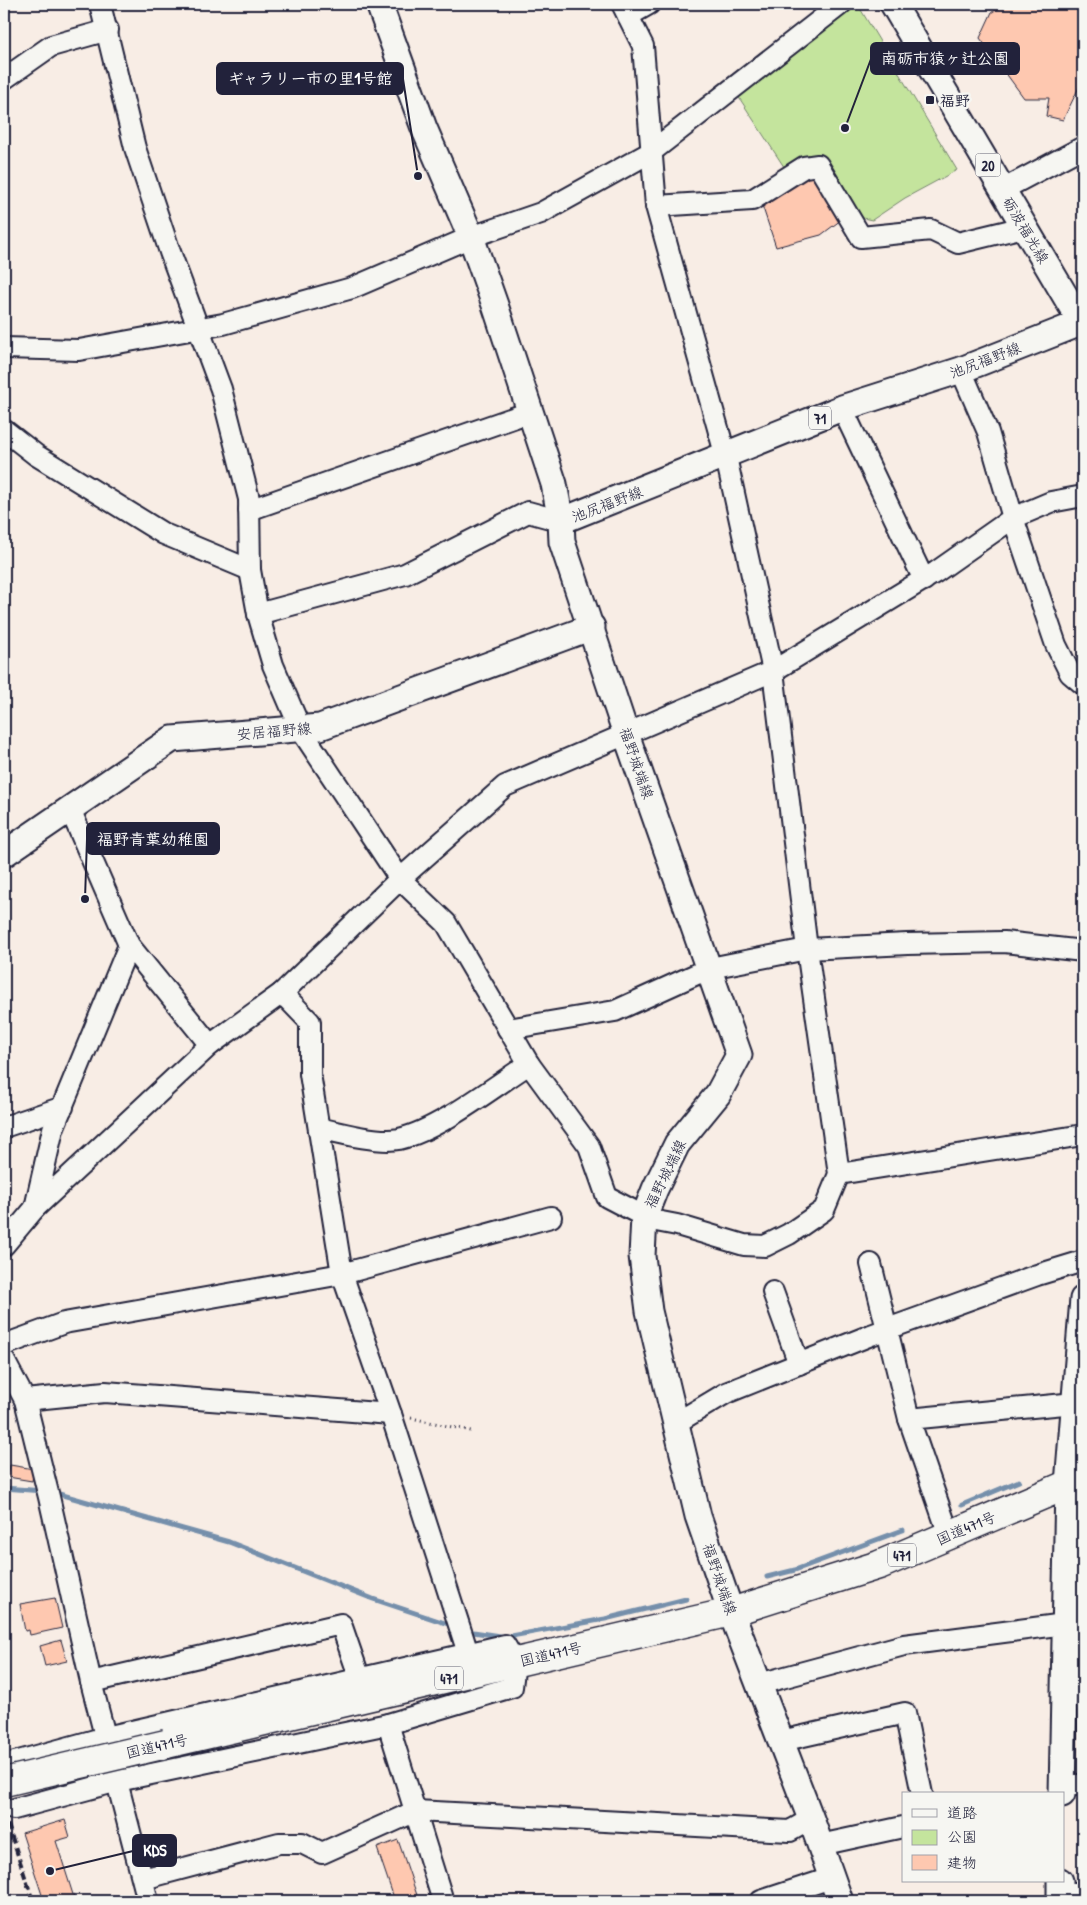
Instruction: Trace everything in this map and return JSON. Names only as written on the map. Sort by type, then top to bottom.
[{"type":"highway","name":"国道471号","points":[[4,1782],[731,1612],[879,1565],[1076,1481]]},
{"type":"main road","name":"池尻福野線","points":[[379,4],[424,128],[471,237],[554,484],[562,521],[726,457],[842,408],[961,370],[1083,323]]},
{"type":"main road","name":"砺波福光線","points":[[893,4],[1024,227],[1083,323]]},
{"type":"main road","name":"福野城端線","points":[[562,521],[562,542],[592,627],[626,734],[710,968],[739,1055],[718,1094],[677,1144],[644,1217],[642,1256],[648,1310],[698,1516],[731,1612],[811,1819],[840,1901]]},
{"type":"main road","name":"安居福野線","points":[[4,854],[172,739],[320,727],[592,627]]},
{"type":"main road","points":[[1069,1788],[1065,1624],[1075,1558],[1075,1403],[1083,1298]]},
{"type":"street","points":[[100,4],[108,30],[135,148],[220,389],[249,499],[250,570],[258,614],[273,665],[301,730],[400,879],[446,923],[529,1064],[589,1146],[607,1197],[644,1217],[744,1245],[765,1246],[789,1234],[824,1210],[839,1174],[807,949],[773,671],[726,457],[656,206],[643,46],[625,10],[649,4]]},
{"type":"street","points":[[4,348],[79,350],[223,324],[352,288],[471,237],[540,213],[651,152],[841,4]]},
{"type":"street","points":[[4,79],[50,46],[108,30]]},
{"type":"street","points":[[1002,190],[1083,147]]},
{"type":"street","points":[[656,206],[752,200],[804,167],[818,165],[861,237],[931,230],[958,243],[1024,227]]},
{"type":"street","points":[[961,370],[988,432],[1056,645],[1070,673],[1083,684]]},
{"type":"street","points":[[842,408],[924,580]]},
{"type":"street","points":[[249,510],[530,412]]},
{"type":"street","points":[[4,430],[36,455],[164,534],[250,570]]},
{"type":"street","points":[[4,1245],[34,1208],[210,1045],[282,993],[400,879],[505,786],[773,671],[924,580],[1014,518],[1051,502],[1083,496]]},
{"type":"street","points":[[258,614],[405,574],[528,512],[562,521]]},
{"type":"street","points":[[70,810],[129,945],[210,1045]]},
{"type":"street","points":[[508,1029],[615,1011],[710,968],[807,949],[1004,942],[1083,951]]},
{"type":"street","points":[[34,1208],[53,1129],[129,945]]},
{"type":"street","points":[[282,993],[310,1022],[310,1074],[342,1274],[391,1414],[468,1653]]},
{"type":"street","points":[[319,1128],[349,1136],[398,1139],[430,1128],[529,1064]]},
{"type":"street","points":[[4,1127],[63,1107]]},
{"type":"street","points":[[839,1174],[1083,1135]]},
{"type":"street","points":[[4,1345],[64,1323],[342,1274],[551,1217]]},
{"type":"street","points":[[676,1423],[726,1393],[887,1330],[1037,1275],[1083,1261]]},
{"type":"street","points":[[871,1264],[909,1419],[949,1535]]},
{"type":"street","points":[[773,1292],[799,1364]]},
{"type":"street","points":[[4,1360],[25,1400],[91,1682],[148,1901]]},
{"type":"street","points":[[25,1400],[105,1392],[391,1414]]},
{"type":"street","points":[[909,1419],[1075,1403]]},
{"type":"street","points":[[91,1682],[342,1624],[360,1678]]},
{"type":"street","points":[[758,1684],[904,1645],[1065,1624]]},
{"type":"street","points":[[4,1765],[106,1737],[505,1645],[515,1662],[512,1687],[388,1724],[118,1781],[14,1809]]},
{"type":"street","points":[[781,1741],[905,1713],[922,1792]]},
{"type":"street","points":[[388,1724],[443,1901]]},
{"type":"street","points":[[143,1879],[280,1843],[302,1843],[322,1853],[416,1811],[790,1831],[811,1819]]},
{"type":"street","points":[[820,1845],[902,1827]]},
{"type":"street","points":[[761,1901],[831,1878]]},
{"type":"path","points":[[391,1414],[471,1431]]},
{"type":"path","points":[[4,1875],[12,1901]]},
{"type":"green space","points":[[858,5],[957,170],[905,198],[872,220],[858,217],[788,173],[738,96]]},
{"type":"building","points":[[1008,4],[1083,4],[1083,79],[1063,120],[1046,116],[1049,98],[1024,98],[980,38],[992,12]]},
{"type":"building","points":[[802,173],[817,174],[841,220],[821,235],[776,247],[760,199]]},
{"type":"building","points":[[10,1465],[34,1469],[32,1481],[8,1477]]},
{"type":"building","points":[[55,1598],[62,1628],[30,1635],[29,1630],[25,1631],[20,1604]]},
{"type":"building","points":[[61,1640],[67,1661],[45,1666],[40,1646]]},
{"type":"building","points":[[65,1820],[70,1837],[56,1841],[75,1901],[44,1901],[22,1833]]},
{"type":"building","points":[[398,1840],[419,1901],[395,1901],[377,1848]]},
{"type":"waterway","points":[[962,1505],[1019,1481]]},
{"type":"waterway","points":[[4,1488],[43,1491]]},
{"type":"waterway","points":[[52,1492],[229,1542],[373,1599],[448,1624]]},
{"type":"waterway","points":[[767,1577],[795,1570],[903,1530]]},
{"type":"waterway","points":[[467,1631],[506,1637],[605,1619],[686,1599]]},
{"type":"railway","points":[[4,1813],[33,1901]]},
{"type":"place","name":"福野","points":[[930,100]]},
{"type":"place","name":"南砺市猿ヶ辻公園","points":[[845,128]]},
{"type":"place","name":"ギャラリー市の里1号館","points":[[418,176]]},
{"type":"place","name":"福野青葉幼稚園","points":[[85,899]]},
{"type":"place","name":"KDS","points":[[50,1871]]}]
